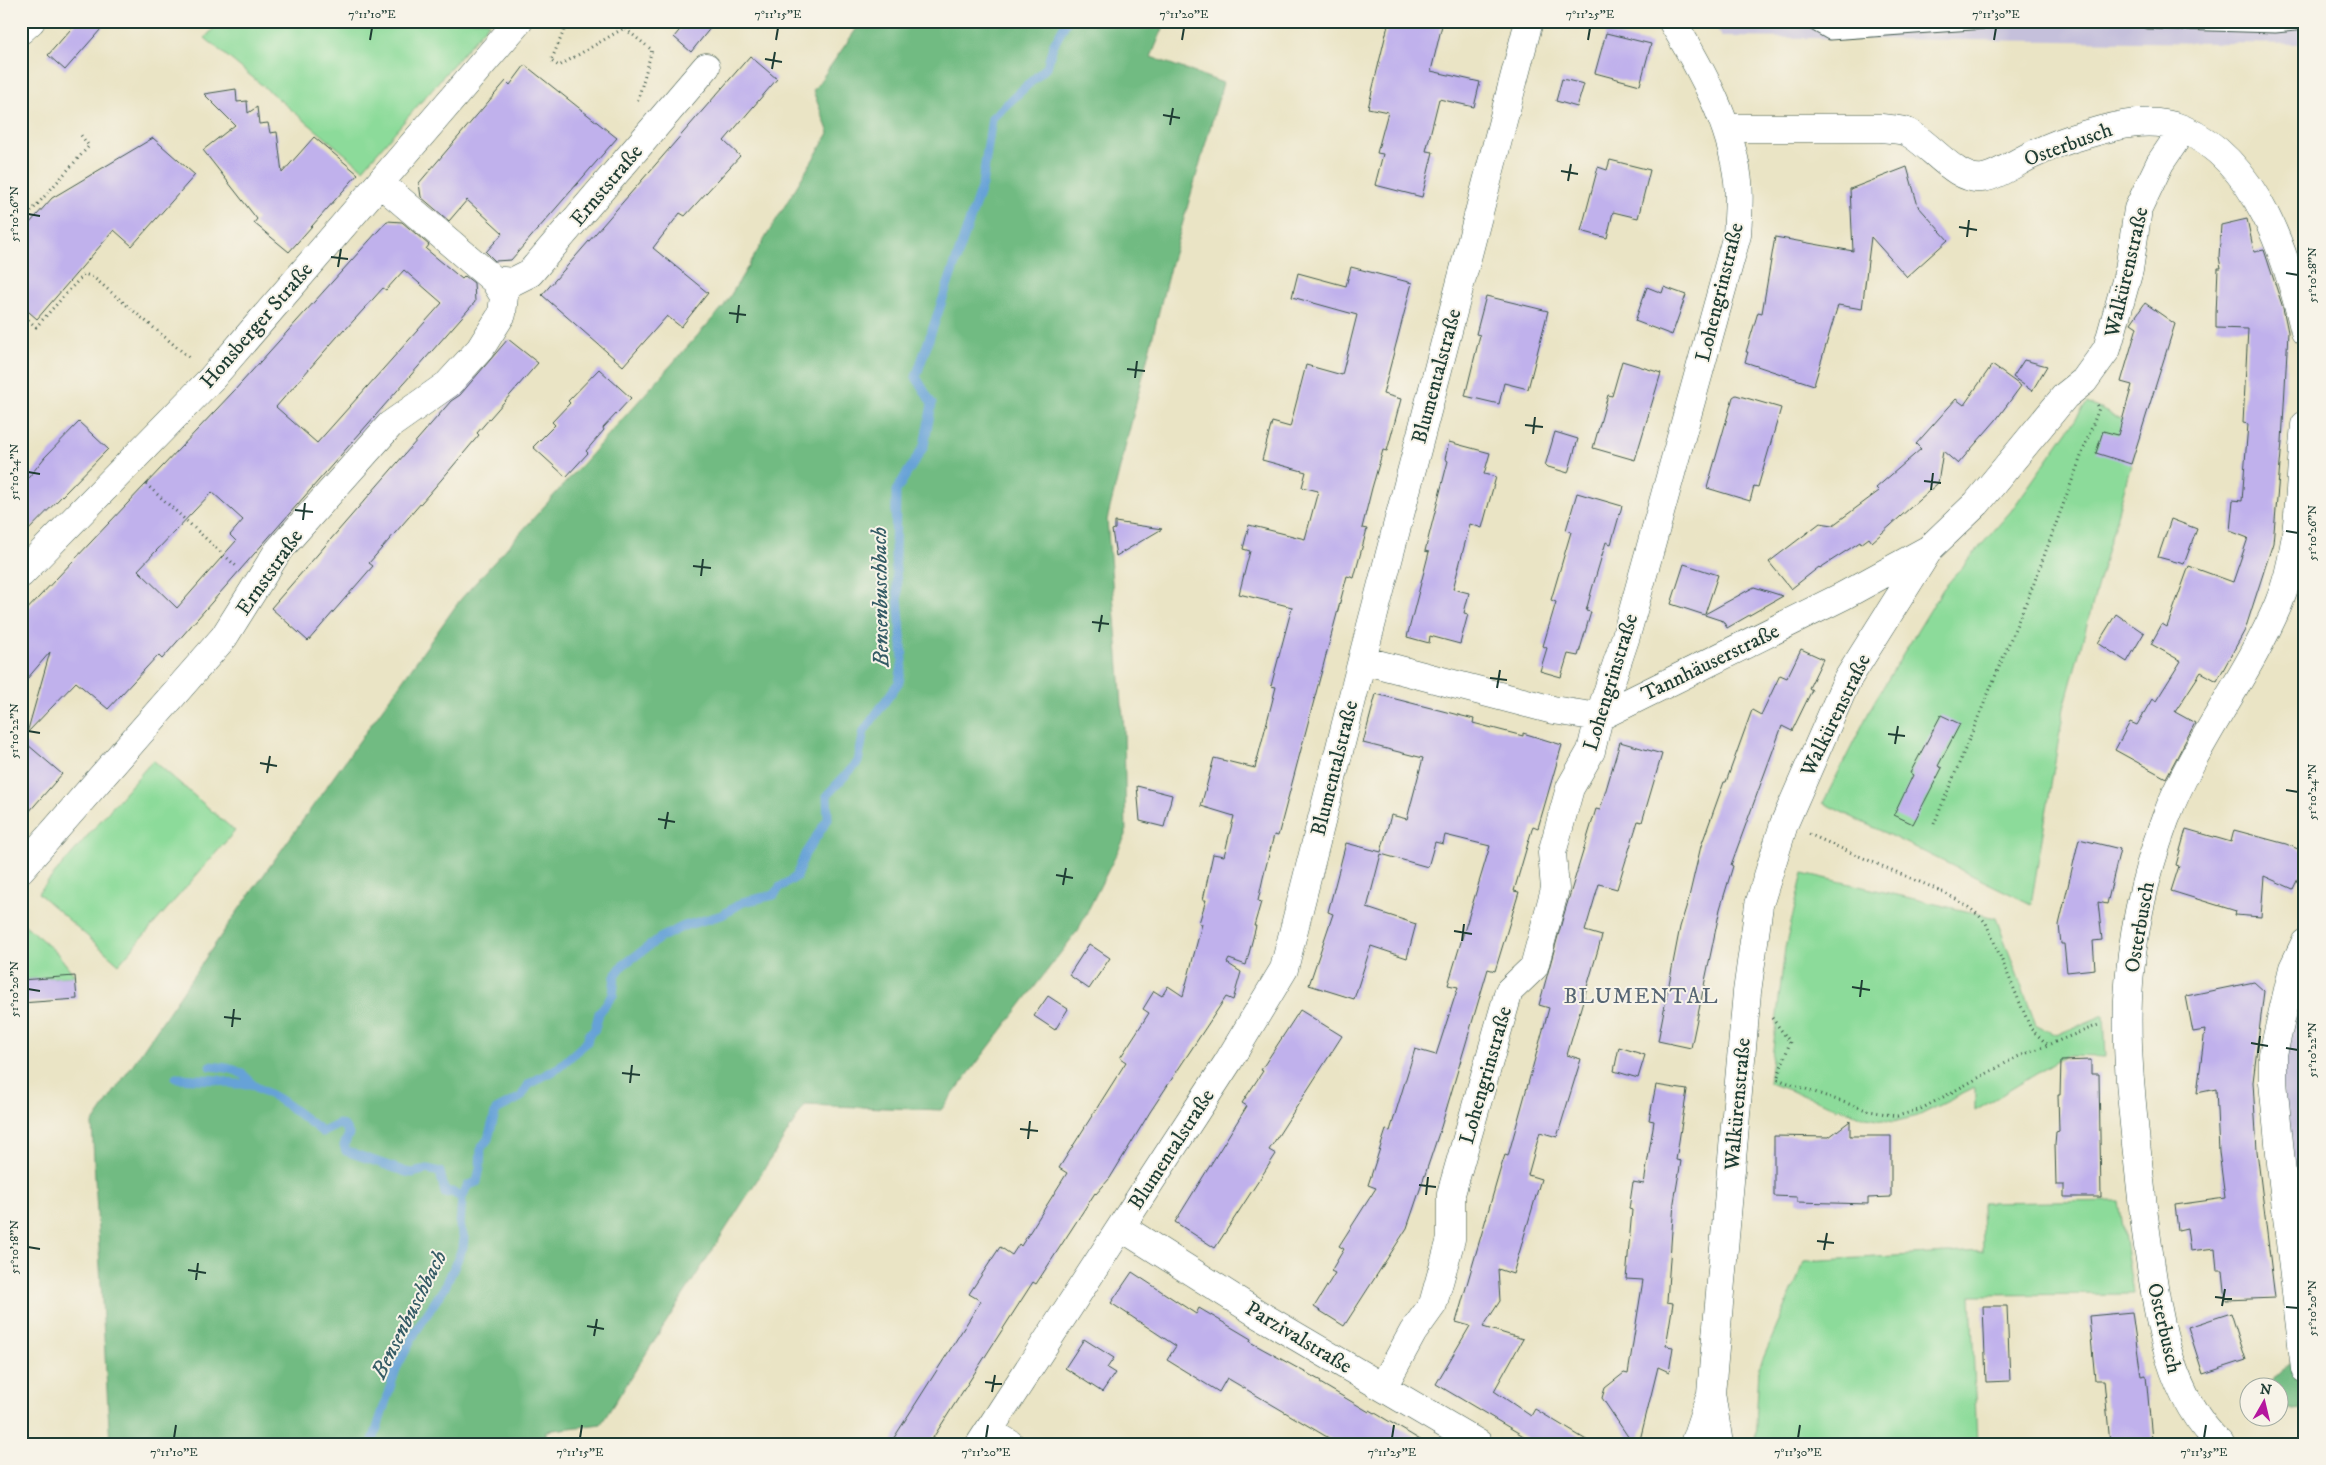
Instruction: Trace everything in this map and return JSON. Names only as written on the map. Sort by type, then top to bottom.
[{"type":"street","points":[[21,30],[31,21]]},
{"type":"street","name":"Honsberger Straße","points":[[21,574],[212,378],[519,21]]},
{"type":"street","name":"Blumentalstraße","points":[[993,1439],[1121,1227],[1242,1039],[1284,969],[1362,660],[1529,21]]},
{"type":"street","name":"Lohengrinstraße","points":[[1383,1387],[1413,1332],[1433,1304],[1451,1238],[1451,1194],[1508,991],[1534,966],[1555,889],[1552,853],[1570,788],[1591,751],[1599,717],[1626,636],[1737,235],[1738,180],[1726,128],[1709,87],[1672,21]]},
{"type":"street","name":"Ernststraße","points":[[494,280],[512,282],[530,274],[706,67]]},
{"type":"street","name":"Osterbusch","points":[[1726,128],[1881,128],[1906,132],[1932,150],[1960,174],[1982,178],[2036,152],[2085,134],[2121,125],[2156,123],[2182,129],[2213,148],[2242,177],[2260,206],[2275,232],[2287,263],[2305,332]]},
{"type":"street","name":"Walkürenstraße","points":[[1718,1444],[1711,1393],[1747,992],[1759,905],[1784,824],[1847,680],[1930,548],[1977,503],[2065,396],[2084,381],[2107,349],[2129,270],[2138,209],[2160,163],[2182,129]]},
{"type":"street","name":"Ernststraße","points":[[21,869],[224,637],[278,551],[390,425],[448,384],[480,349],[502,314],[504,296],[494,280],[380,183]]},
{"type":"street","name":"Osterbusch","points":[[2220,1444],[2189,1406],[2175,1376],[2156,1300],[2145,1224],[2130,1089],[2128,998],[2140,906],[2165,819],[2185,772],[2250,662],[2279,603],[2293,551],[2305,425]]},
{"type":"street","name":"Tannhäuserstraße","points":[[1599,717],[1843,596],[1930,548]]},
{"type":"street","points":[[1362,660],[1553,710],[1599,717]]},
{"type":"street","points":[[2305,943],[2294,968],[2273,1054],[2273,1082],[2305,1369]]},
{"type":"street","name":"Parzivalstraße","points":[[1121,1227],[1260,1315],[1479,1444]]},
{"type":"street","name":"Walkürenstraße","points":[[1694,1444],[1711,1393]]},
{"type":"lane","points":[[1812,21],[1830,32],[1986,21]]},
{"type":"lane","points":[[2148,21],[2305,22]]},
{"type":"path","points":[[568,21],[551,60],[559,66],[624,28],[652,50],[636,104]]},
{"type":"path","points":[[21,223],[89,146],[80,134]]},
{"type":"path","points":[[21,313],[36,327],[84,274],[93,277],[212,378]]},
{"type":"path","points":[[1934,824],[2034,582],[2099,408],[2084,381]]},
{"type":"path","points":[[166,501],[257,585]]},
{"type":"path","points":[[1784,824],[1932,888],[1962,902],[1978,914],[1986,923],[2031,1030],[2048,1044]]},
{"type":"path","points":[[1747,992],[1769,1014],[1790,1042],[1777,1079],[1869,1111],[1897,1116],[1919,1110],[2017,1057],[2128,1014]]},
{"type":"shaded area","points":[[1713,21],[2305,21],[2305,44],[1721,37]]},
{"type":"shaded area","points":[[2305,962],[2305,1260],[2277,1056]]},
{"type":"green space","points":[[220,21],[487,21],[489,23],[363,169],[205,38]]},
{"type":"green space","points":[[862,21],[1166,21],[1151,57],[1223,83],[1170,267],[1107,520],[1124,729],[1126,835],[1078,930],[941,1110],[805,1105],[601,1424],[546,1431],[546,1444],[110,1444],[92,1124],[235,915],[460,600],[724,306],[829,133],[813,91]]},
{"type":"green space","points":[[2087,403],[2141,428],[2064,708],[2031,904],[1823,803],[1874,702],[1943,589],[2011,511]]},
{"type":"green space","points":[[153,760],[235,831],[119,964],[38,893]]},
{"type":"green space","points":[[1803,873],[1996,918],[2036,1025],[2056,1035],[2104,1015],[2106,1057],[2066,1056],[1975,1111],[1975,1088],[1918,1116],[1893,1122],[1861,1116],[1769,1083],[1785,948]]},
{"type":"green space","points":[[25,925],[57,953],[75,976],[21,980],[21,928]]},
{"type":"green space","points":[[2119,1201],[2133,1294],[1971,1295],[1977,1444],[1755,1444],[1759,1368],[1805,1261],[1983,1251],[1982,1203]]},
{"type":"green space","points":[[2305,1348],[2305,1408],[2288,1409],[2288,1378],[2274,1378]]},
{"type":"building","points":[[78,21],[108,21],[65,70],[48,55]]},
{"type":"building","points":[[687,21],[716,21],[691,52],[674,37]]},
{"type":"building","points":[[1389,21],[1443,21],[1431,71],[1480,82],[1474,107],[1439,99],[1426,151],[1433,152],[1422,197],[1375,185],[1383,154],[1377,153],[1388,112],[1368,108]]},
{"type":"building","points":[[1606,33],[1651,44],[1640,85],[1595,73]]},
{"type":"building","points":[[750,56],[777,79],[724,141],[740,156],[685,216],[680,213],[653,248],[708,293],[681,327],[667,316],[623,366],[542,295]]},
{"type":"building","points":[[525,65],[617,138],[511,260],[495,261],[486,252],[503,233],[467,200],[449,221],[421,197],[419,183],[506,81],[510,85]]},
{"type":"building","points":[[1562,79],[1584,84],[1577,107],[1556,101]]},
{"type":"building","points":[[236,89],[237,102],[247,101],[248,113],[257,107],[259,124],[268,123],[270,133],[277,132],[282,173],[314,137],[358,174],[289,252],[254,223],[257,219],[203,150],[235,125],[204,94]]},
{"type":"building","points":[[153,138],[195,175],[132,246],[114,230],[37,319],[21,305],[21,233],[52,198]]},
{"type":"building","points":[[1610,160],[1650,170],[1638,218],[1613,212],[1607,238],[1581,231],[1598,167],[1607,170]]},
{"type":"building","points":[[1907,167],[1918,206],[1948,240],[1907,277],[1871,237],[1862,309],[1838,305],[1814,385],[1745,362],[1748,352],[1746,352],[1758,312],[1762,313],[1775,237],[1853,251],[1850,189]]},
{"type":"building","points":[[2247,219],[2254,252],[2264,250],[2283,308],[2288,332],[2282,442],[2273,543],[2245,630],[2217,681],[2201,672],[2175,712],[2195,723],[2166,778],[2115,750],[2130,722],[2137,725],[2152,699],[2156,701],[2181,661],[2151,644],[2162,624],[2167,627],[2189,566],[2233,582],[2248,538],[2230,531],[2233,500],[2242,501],[2248,424],[2243,423],[2248,329],[2216,328],[2218,268],[2221,268],[2219,257],[2221,225]]},
{"type":"building","points":[[387,221],[402,222],[429,245],[426,249],[462,279],[465,276],[474,283],[475,302],[162,659],[158,655],[108,709],[76,682],[27,733],[50,652],[21,686],[21,616],[233,392]],"holes":[[[404,270],[442,303],[317,443],[276,407],[344,329],[383,288],[386,290]],[[212,492],[243,520],[230,535],[236,541],[177,608],[138,570]]]},
{"type":"building","points":[[1351,267],[1412,283],[1383,394],[1401,399],[1387,451],[1383,450],[1372,488],[1362,528],[1367,529],[1354,578],[1347,576],[1278,836],[1274,835],[1258,901],[1261,902],[1246,965],[1229,959],[1227,963],[1241,972],[1233,1000],[1226,997],[1150,1112],[1110,1178],[1095,1193],[1036,1284],[1033,1282],[929,1444],[890,1444],[981,1301],[969,1294],[1000,1247],[1012,1255],[1019,1244],[1021,1246],[1067,1173],[1059,1168],[1126,1062],[1120,1058],[1149,1013],[1143,1009],[1154,991],[1162,996],[1168,986],[1183,996],[1202,924],[1199,923],[1206,900],[1203,900],[1213,854],[1224,856],[1234,816],[1201,806],[1214,758],[1255,768],[1276,687],[1271,686],[1292,607],[1239,594],[1250,551],[1243,549],[1249,525],[1305,539],[1318,491],[1302,487],[1306,472],[1262,460],[1272,422],[1290,427],[1306,365],[1342,375],[1357,315],[1292,297],[1298,273],[1346,286]]},
{"type":"building","points":[[1647,287],[1662,293],[1664,287],[1686,295],[1672,335],[1635,321]]},
{"type":"building","points":[[1486,296],[1548,311],[1528,389],[1504,383],[1499,404],[1465,396],[1480,335],[1476,334]]},
{"type":"building","points":[[2145,303],[2175,324],[2131,464],[2096,453],[2103,431],[2118,435],[2132,385],[2121,382],[2137,327],[2131,323]]},
{"type":"building","points":[[508,339],[538,363],[477,433],[479,435],[448,472],[369,563],[373,566],[308,641],[271,608],[451,401],[460,395]]},
{"type":"building","points":[[2024,360],[2047,366],[2032,391],[2013,377]]},
{"type":"building","points":[[1622,361],[1661,373],[1635,460],[1593,448],[1608,395],[1612,396]]},
{"type":"building","points":[[1992,365],[2021,386],[1996,420],[1958,464],[1943,451],[1938,483],[1872,542],[1869,538],[1861,544],[1860,542],[1819,567],[1791,589],[1769,562],[1820,523],[1833,525],[1879,491],[1876,488],[1921,449],[1916,444],[1956,399],[1964,405]]},
{"type":"building","points":[[599,369],[631,398],[603,428],[604,430],[586,451],[588,453],[566,477],[533,447],[555,425],[552,422],[570,403],[568,401]]},
{"type":"building","points":[[1736,395],[1781,408],[1758,487],[1754,486],[1750,501],[1707,488],[1733,397]]},
{"type":"building","points":[[79,422],[108,449],[21,538],[21,487],[45,457]]},
{"type":"building","points":[[1555,432],[1578,439],[1568,473],[1545,466]]},
{"type":"building","points":[[1449,442],[1490,453],[1484,474],[1496,477],[1482,528],[1470,524],[1453,589],[1469,593],[1464,613],[1468,614],[1460,644],[1430,636],[1429,643],[1407,637],[1429,552],[1425,551],[1448,461],[1445,459]]},
{"type":"building","points":[[1577,493],[1622,506],[1611,544],[1606,542],[1592,589],[1586,611],[1591,612],[1578,656],[1568,654],[1561,677],[1540,671],[1547,648],[1543,646],[1556,602],[1551,600],[1571,532],[1566,530]]},
{"type":"building","points":[[2171,519],[2197,529],[2184,564],[2158,557]]},
{"type":"building","points":[[1115,522],[1162,529],[1116,556],[1112,530],[1115,529]]},
{"type":"building","points":[[1684,564],[1718,575],[1705,614],[1754,587],[1783,596],[1727,628],[1723,621],[1671,604]]},
{"type":"building","points":[[2116,614],[2144,633],[2127,662],[2098,643]]},
{"type":"building","points":[[1801,649],[1823,659],[1809,688],[1812,690],[1792,731],[1782,726],[1731,865],[1733,866],[1720,909],[1691,1048],[1658,1041],[1680,927],[1701,846],[1724,782],[1726,782],[1752,710],[1761,715],[1780,675],[1787,678]]},
{"type":"building","points":[[1376,694],[1474,719],[1473,723],[1523,736],[1523,733],[1562,745],[1538,828],[1533,826],[1514,891],[1519,892],[1495,971],[1488,969],[1441,1127],[1407,1228],[1344,1326],[1314,1307],[1335,1273],[1331,1271],[1344,1249],[1339,1246],[1376,1188],[1368,1185],[1386,1130],[1390,1131],[1415,1049],[1436,1055],[1458,987],[1448,985],[1490,846],[1445,835],[1443,844],[1435,842],[1428,867],[1381,854],[1367,908],[1416,924],[1407,958],[1371,946],[1354,999],[1309,985],[1333,914],[1328,912],[1346,843],[1381,852],[1391,815],[1407,819],[1423,758],[1363,743]]},
{"type":"building","points":[[1941,715],[1960,724],[1938,766],[1942,768],[1913,824],[1894,815],[1913,775],[1910,773]]},
{"type":"building","points":[[21,739],[62,774],[21,821]]},
{"type":"building","points":[[1620,742],[1662,754],[1642,822],[1638,821],[1617,889],[1599,884],[1585,931],[1602,936],[1567,1055],[1581,1059],[1557,1137],[1540,1132],[1528,1175],[1541,1179],[1513,1274],[1498,1269],[1500,1301],[1483,1327],[1523,1339],[1494,1391],[1531,1416],[1535,1409],[1593,1444],[1537,1444],[1436,1384],[1470,1326],[1456,1322],[1501,1167],[1505,1155],[1508,1156],[1549,1008],[1539,1005],[1564,914],[1596,809],[1600,810]]},
{"type":"building","points":[[1137,786],[1172,795],[1164,827],[1140,821]]},
{"type":"building","points":[[2186,829],[2231,842],[2234,830],[2286,844],[2305,852],[2305,864],[2293,889],[2264,876],[2261,917],[2235,915],[2236,911],[2171,891],[2179,866],[2176,865]]},
{"type":"building","points":[[2079,839],[2120,849],[2107,904],[2098,902],[2102,940],[2093,941],[2095,969],[2067,972],[2064,944],[2061,944],[2059,925]]},
{"type":"building","points":[[1089,944],[1110,958],[1089,989],[1069,975]]},
{"type":"building","points":[[75,976],[77,999],[21,1003],[21,980]]},
{"type":"building","points":[[2254,982],[2264,991],[2253,1082],[2257,1151],[2275,1298],[2226,1300],[2223,1271],[2217,1271],[2215,1248],[2190,1251],[2187,1228],[2178,1230],[2175,1205],[2225,1198],[2219,1152],[2216,1089],[2197,1093],[2205,1030],[2193,1032],[2186,996]]},
{"type":"building","points":[[1048,996],[1068,1009],[1055,1030],[1034,1016]]},
{"type":"building","points":[[1300,1010],[1342,1036],[1269,1150],[1276,1154],[1215,1248],[1175,1222],[1247,1106],[1242,1103],[1263,1071],[1261,1070]]},
{"type":"building","points":[[1619,1047],[1645,1055],[1638,1078],[1614,1071]]},
{"type":"building","points":[[2091,1060],[2091,1074],[2099,1074],[2101,1197],[2064,1197],[2064,1185],[2056,1185],[2055,1144],[2056,1132],[2059,1131],[2058,1095],[2060,1095],[2061,1061]]},
{"type":"building","points":[[1656,1085],[1687,1090],[1676,1160],[1681,1161],[1674,1202],[1667,1302],[1673,1303],[1666,1346],[1673,1347],[1669,1372],[1658,1367],[1639,1444],[1633,1444],[1602,1398],[1605,1388],[1624,1373],[1628,1374],[1643,1280],[1626,1279],[1632,1210],[1629,1209],[1633,1182],[1644,1184],[1654,1121],[1649,1120]]},
{"type":"building","points":[[1850,1121],[1850,1136],[1891,1136],[1891,1197],[1868,1198],[1868,1204],[1797,1202],[1797,1197],[1774,1196],[1774,1136],[1829,1137]]},
{"type":"building","points":[[1132,1272],[1196,1314],[1199,1308],[1251,1339],[1250,1342],[1321,1381],[1320,1383],[1427,1444],[1339,1444],[1227,1378],[1219,1392],[1167,1360],[1176,1346],[1111,1303]]},
{"type":"building","points":[[1983,1306],[2007,1306],[2010,1381],[1986,1382]]},
{"type":"building","points":[[2132,1312],[2141,1376],[2146,1375],[2152,1440],[2110,1444],[2104,1380],[2095,1380],[2089,1316]]},
{"type":"building","points":[[2231,1313],[2246,1360],[2203,1374],[2188,1327]]},
{"type":"building","points":[[1084,1339],[1114,1358],[1107,1368],[1115,1373],[1102,1392],[1065,1368]]},
{"type":"waterway","name":"Bensenbuschbach","points":[[372,1444],[396,1369],[416,1331],[446,1285],[463,1247],[464,1238],[460,1226],[462,1198],[467,1186],[477,1182],[481,1148],[488,1139],[496,1110],[521,1097],[529,1084],[558,1068],[587,1042],[589,1034],[595,1029],[599,1013],[613,995],[615,976],[622,966],[660,938],[684,926],[722,915],[743,902],[774,895],[780,887],[796,877],[805,854],[828,819],[827,795],[858,762],[864,731],[899,682],[903,660],[895,558],[896,491],[924,446],[932,404],[916,377],[982,185],[992,118],[1047,67],[1053,46],[1067,21]]},
{"type":"waterway","points":[[210,1066],[228,1068],[239,1072],[252,1084]]},
{"type":"waterway","points":[[176,1078],[252,1084],[280,1100],[323,1132],[339,1124],[345,1127],[349,1134],[344,1145],[346,1151],[406,1172],[413,1173],[427,1169],[440,1172],[445,1193],[452,1192],[462,1198]]},
{"type":"district","name":"BLUMENTAL","points":[[1641,995]]}]
